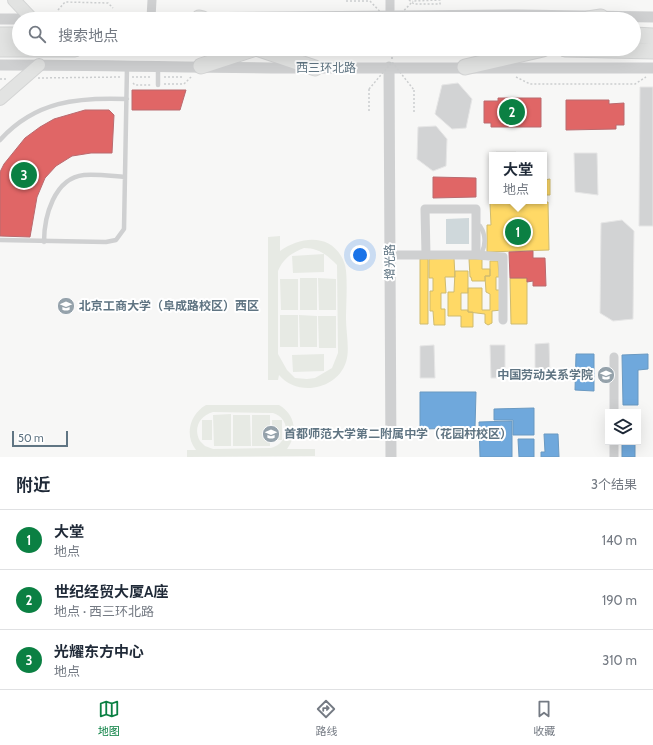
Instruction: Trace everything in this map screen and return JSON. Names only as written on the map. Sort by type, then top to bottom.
[{"type":"highway","points":[[0,35],[12,35]]},
{"type":"highway","points":[[641,35],[653,36]]},
{"type":"highway","points":[[0,50],[12,50]]},
{"type":"highway","points":[[641,50],[653,50]]},
{"type":"highway","points":[[202,66],[232,56]]},
{"type":"highway","points":[[280,56],[315,68]]},
{"type":"highway","points":[[465,66],[511,56]]},
{"type":"main road","points":[[14,0],[25,12]]},
{"type":"main road","points":[[0,99],[39,65]]},
{"type":"street","points":[[151,12],[152,0]]},
{"type":"street","points":[[390,0],[391,12]]},
{"type":"street","points":[[641,17],[653,17]]},
{"type":"street","points":[[0,19],[12,19]]},
{"type":"street","name":"西三环北路","points":[[0,66],[127,65],[315,68],[391,65],[650,72]]},
{"type":"street","name":"增光路","points":[[391,65],[391,457]]},
{"type":"street","points":[[426,255],[425,210],[476,209],[476,255]]},
{"type":"street","points":[[390,255],[476,255],[502,257],[503,320]]},
{"type":"street","points":[[614,357],[614,409]]},
{"type":"street","points":[[614,445],[614,457]]},
{"type":"lane","points":[[0,240],[106,242],[116,240],[124,230],[128,77],[127,65]]},
{"type":"lane","points":[[158,66],[158,85]]},
{"type":"lane","points":[[0,140],[28,117],[49,107],[72,100],[96,98],[127,99]]},
{"type":"lane","points":[[44,242],[47,213],[55,196],[68,182],[82,175],[125,177]]},
{"type":"path","points":[[398,12],[413,0],[440,0],[440,4],[414,4],[410,0]]},
{"type":"path","points":[[346,1],[370,1],[384,12]]},
{"type":"path","points":[[56,12],[65,2],[108,2],[117,12]]},
{"type":"path","points":[[370,112],[369,89],[391,65],[392,56]]},
{"type":"path","points":[[391,65],[414,90],[414,112]]},
{"type":"path","points":[[497,67],[530,84],[635,84],[650,72]]},
{"type":"path","points":[[0,79],[136,77]]},
{"type":"shaded area","points":[[469,218],[469,244],[446,244],[446,219]]},
{"type":"shaded area","points":[[280,236],[280,251],[298,242],[308,240],[326,242],[334,247],[345,265],[347,283],[347,357],[341,372],[326,384],[306,388],[287,382],[279,375],[278,380],[268,380],[268,237]],"holes":[[[304,248],[309,248],[322,253],[337,265],[338,353],[332,368],[315,378],[307,379],[295,378],[287,370],[278,354],[278,271],[282,263],[291,254]]]},
{"type":"shaded area","points":[[324,254],[324,272],[293,273],[292,256]]},
{"type":"shaded area","points":[[300,278],[317,278],[317,310],[300,310]]},
{"type":"shaded area","points":[[318,278],[336,279],[336,310],[319,310]]},
{"type":"shaded area","points":[[280,279],[298,279],[298,310],[281,310]]},
{"type":"shaded area","points":[[280,315],[298,315],[298,347],[280,347]]},
{"type":"shaded area","points":[[299,315],[317,316],[317,347],[300,347]]},
{"type":"shaded area","points":[[318,316],[336,316],[336,348],[319,348]]},
{"type":"shaded area","points":[[324,354],[324,371],[293,372],[292,355]]},
{"type":"shaded area","points":[[206,405],[279,405],[289,414],[294,425],[293,437],[287,449],[315,449],[315,456],[187,457],[187,450],[196,450],[190,438],[190,425],[200,409]],"holes":[[[213,412],[273,413],[283,420],[286,431],[282,441],[271,448],[213,449],[205,446],[200,441],[198,436],[197,428],[201,420]]]},
{"type":"shaded area","points":[[231,414],[231,446],[214,446],[213,415]]},
{"type":"shaded area","points":[[233,415],[250,415],[251,446],[233,446]]},
{"type":"shaded area","points":[[252,415],[270,415],[270,446],[252,446]]},
{"type":"shaded area","points":[[202,420],[212,420],[212,440],[202,440]]},
{"type":"shaded area","points":[[272,420],[282,420],[282,440],[272,440]]},
{"type":"building: 住宅","points":[[550,179],[550,195],[547,195],[547,180]]},
{"type":"building: 住宅","points":[[547,202],[549,250],[487,252],[487,225],[491,225],[490,204],[547,204]]},
{"type":"building: 住宅","points":[[454,258],[455,277],[445,277],[446,293],[441,293],[441,309],[445,309],[445,325],[434,325],[433,311],[430,311],[430,291],[433,291],[433,278],[429,278],[429,259]]},
{"type":"building: 住宅","points":[[420,259],[428,259],[428,324],[420,324]]},
{"type":"building: 住宅","points":[[469,259],[482,259],[482,269],[490,269],[490,276],[485,276],[485,281],[472,281],[470,277]]},
{"type":"building: 住宅","points":[[490,261],[498,261],[499,277],[496,277],[496,290],[500,290],[501,310],[492,311],[492,323],[488,325],[485,323],[485,314],[468,312],[468,288],[482,288],[482,310],[490,310],[490,294],[486,292],[485,276],[490,276]]},
{"type":"building: 住宅","points":[[455,271],[468,271],[468,293],[461,293],[461,310],[473,312],[473,327],[461,327],[461,316],[448,316],[448,292],[454,292]]},
{"type":"building: 住宅","points":[[510,278],[527,278],[527,324],[511,324]]},
{"type":"building: 商业","points":[[132,90],[186,90],[180,110],[132,110]]},
{"type":"building: 商业","points":[[498,98],[541,98],[541,127],[491,127],[491,123],[484,123],[484,101],[498,101]]},
{"type":"building: 商业","points":[[566,100],[609,100],[609,104],[624,103],[624,125],[616,125],[616,129],[566,130]]},
{"type":"building: 商业","points":[[85,110],[109,110],[114,115],[112,153],[91,153],[72,156],[56,166],[45,178],[37,197],[30,237],[0,236],[0,172],[4,164],[25,138],[40,127],[54,119]]},
{"type":"building: 商业","points":[[433,177],[476,178],[476,197],[433,198]]},
{"type":"building: 商业","points":[[533,251],[533,258],[545,258],[546,286],[533,286],[533,281],[527,282],[527,278],[510,278],[509,252]]},
{"type":"building: 学校","points":[[576,354],[594,354],[594,391],[575,390]]},
{"type":"building: 学校","points":[[648,354],[648,369],[638,370],[638,405],[623,405],[622,355]]},
{"type":"building: 学校","points":[[420,392],[476,392],[475,428],[420,429]]},
{"type":"building: 学校","points":[[534,408],[534,435],[513,435],[513,420],[494,420],[494,409]]},
{"type":"building: 学校","points":[[512,421],[512,457],[480,457],[479,422]]},
{"type":"building: 学校","points":[[544,434],[558,434],[559,457],[541,457],[541,452],[545,452]]},
{"type":"building: 学校","points":[[518,439],[534,439],[534,457],[519,457]]},
{"type":"building: 学校","points":[[622,445],[635,445],[635,457],[622,457]]},
{"type":"building: 其他","points":[[458,83],[472,99],[466,128],[452,129],[435,114],[442,85]]},
{"type":"building: 其他","points":[[640,87],[653,87],[653,226],[639,226]]},
{"type":"building: 其他","points":[[436,126],[447,139],[446,166],[433,171],[417,159],[418,127]]},
{"type":"building: 其他","points":[[574,153],[597,153],[598,195],[575,192]]},
{"type":"building: 其他","points":[[622,220],[634,231],[633,319],[613,321],[600,313],[601,223]]},
{"type":"building: 其他","points":[[549,343],[550,376],[535,376],[535,344]]},
{"type":"building: 其他","points":[[434,345],[435,378],[420,378],[420,346]]},
{"type":"building: 其他","points":[[490,345],[505,345],[505,378],[491,378]]},
{"type":"place","name":"世纪经贸大厦A座","points":[[512,112]]},
{"type":"place","name":"光耀东方中心","points":[[24,175]]},
{"type":"place","name":"大堂","points":[[518,232]]},
{"type":"place","name":"北京工商大学（阜成路校区）西区","points":[[66,306]]},
{"type":"place","name":"中国劳动关系学院","points":[[606,375]]},
{"type":"place","name":"首都师范大学第二附属中学（花园村校区）","points":[[271,434]]}]
